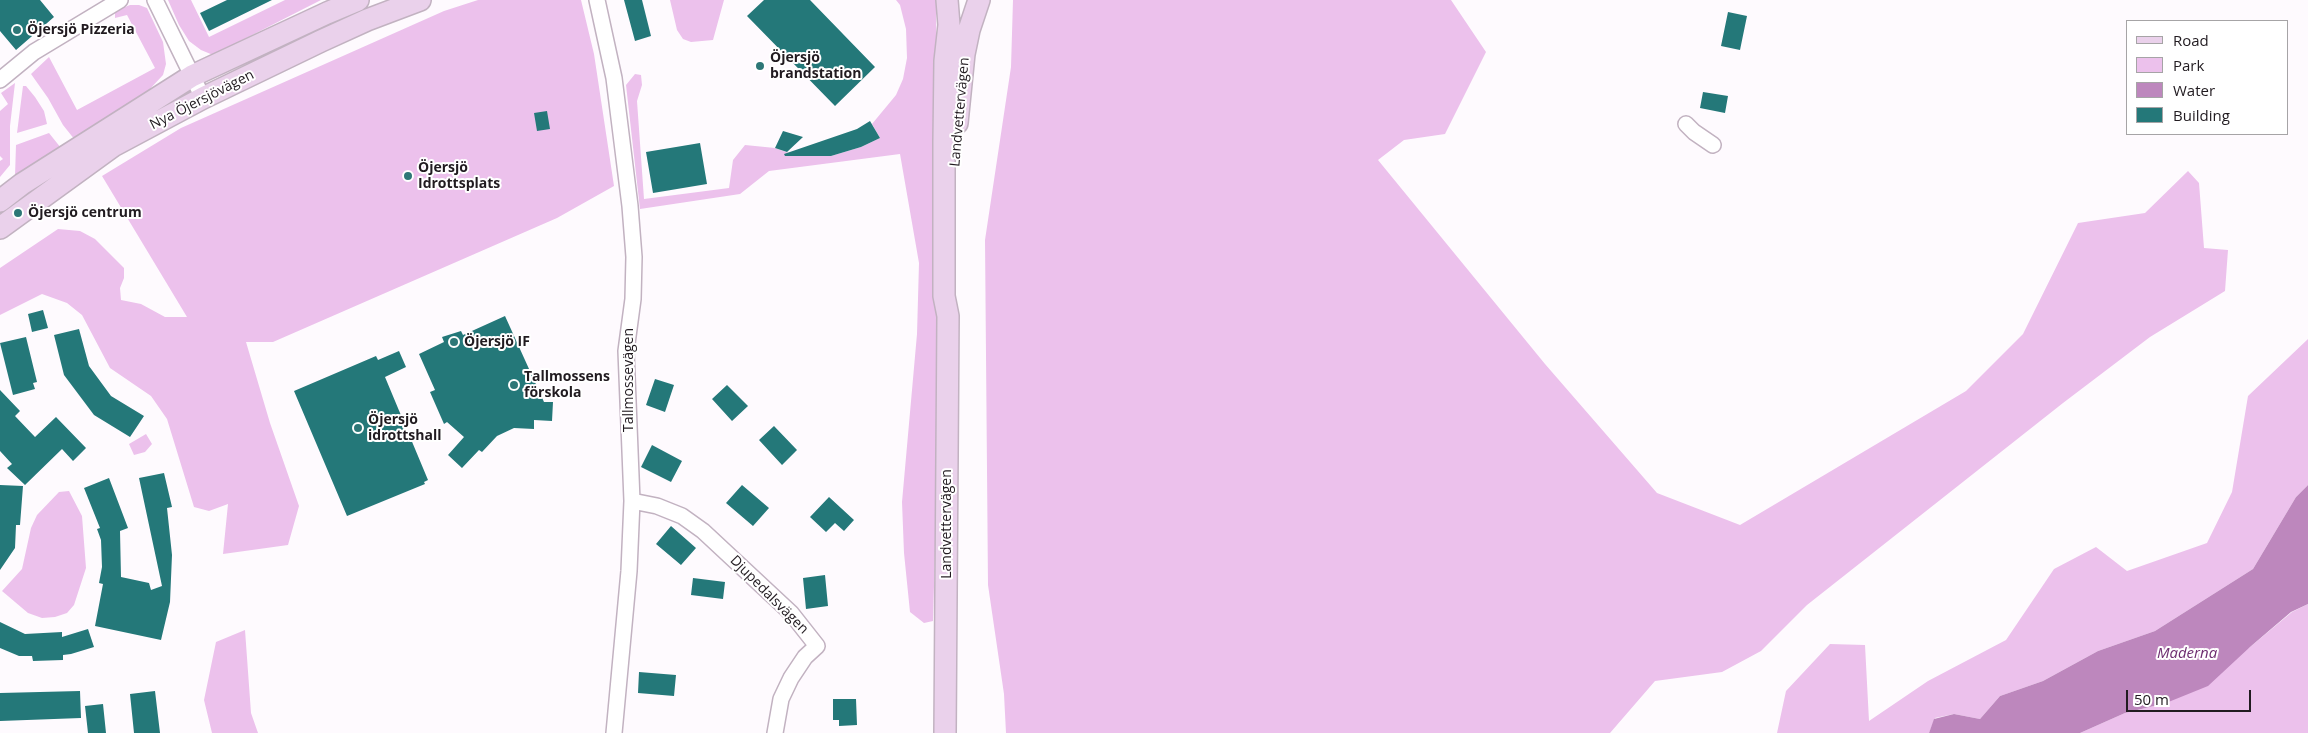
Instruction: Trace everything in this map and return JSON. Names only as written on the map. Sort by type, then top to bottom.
[{"type":"street","points":[[0,80],[34,52],[120,0]]},
{"type":"street","points":[[154,0],[203,98]]},
{"type":"street","name":"Nya Öjersjövägen","points":[[0,200],[22,184],[192,76],[327,12],[358,0]]},
{"type":"street","name":"Nya Öjersjövägen","points":[[0,228],[112,146],[203,98],[367,20],[420,0]]},
{"type":"street","name":"Tallmossevägen","points":[[597,0],[614,78],[633,234],[634,280],[626,351],[632,501],[629,571],[614,733]]},
{"type":"street","name":"Landvettervägen","points":[[945,733],[948,316],[944,296],[944,141],[945,61],[949,26],[947,0]]},
{"type":"street","name":"Landvettervägen","points":[[948,316],[953,296],[955,159],[959,96],[967,38],[979,0]]},
{"type":"street","points":[[1686,124],[1713,145]]},
{"type":"street","name":"Djupedalsvägen","points":[[632,501],[657,506],[682,516],[703,531],[791,613],[817,646],[805,657],[791,678],[781,699],[775,733]]},
{"type":"green space","points":[[168,0],[191,0],[209,37],[285,0],[321,0],[213,55],[201,50],[189,41],[179,25]]},
{"type":"green space","name":"Öjersjö Idrottsplats","points":[[478,0],[581,0],[594,54],[614,186],[557,218],[273,342],[246,342],[270,423],[299,506],[288,545],[223,554],[228,504],[209,511],[194,507],[167,419],[151,396],[110,368],[82,315],[67,303],[42,294],[0,315],[0,268],[58,229],[80,231],[95,239],[124,268],[124,278],[120,288],[121,300],[141,304],[165,317],[187,317],[102,176],[181,128],[444,11]]},
{"type":"green space","points":[[670,0],[724,0],[713,40],[691,42],[683,39],[677,30]]},
{"type":"green space","points":[[896,0],[936,0],[939,410],[933,621],[924,623],[910,612],[904,553],[902,502],[917,334],[919,263],[900,154],[769,171],[740,194],[640,209],[626,85],[635,74],[641,75],[642,85],[637,101],[644,199],[729,188],[733,160],[745,145],[775,148],[792,154],[831,156],[861,147],[880,138],[872,124],[896,95],[903,79],[907,58],[906,29],[900,5]]},
{"type":"green space","points":[[1013,0],[1451,0],[1486,52],[1445,134],[1404,140],[1378,160],[1545,364],[1657,493],[1740,525],[1966,391],[2023,334],[2078,223],[2145,213],[2188,171],[2199,183],[2204,248],[2228,250],[2225,291],[2150,337],[2063,403],[1807,605],[1761,651],[1722,672],[1655,681],[1610,733],[1006,733],[1004,694],[988,585],[985,240],[1011,67]]},
{"type":"green space","points":[[130,5],[139,5],[147,8],[163,42],[166,64],[163,75],[148,91],[75,140],[63,125],[48,98],[31,74],[49,57],[77,110],[155,68],[127,15],[115,18],[115,11]]},
{"type":"green space","points":[[15,83],[10,126],[10,165],[0,177],[0,161],[3,159],[0,156],[0,111],[8,104],[1,93]]},
{"type":"green space","points":[[23,86],[26,86],[44,111],[47,124],[17,133]]},
{"type":"green space","points":[[49,133],[61,148],[15,176],[16,145]]},
{"type":"green space","points":[[2308,339],[2308,485],[2296,497],[2253,569],[2155,631],[2098,651],[2043,681],[2000,696],[1980,719],[1954,714],[1935,718],[1929,733],[1777,733],[1786,691],[1830,644],[1865,645],[1869,721],[1928,681],[2006,640],[2054,569],[2096,547],[2127,571],[2207,543],[2232,492],[2248,396]]},
{"type":"green space","points":[[146,434],[152,444],[145,452],[134,455],[129,444]]},
{"type":"green space","points":[[69,491],[82,516],[86,568],[74,605],[67,613],[55,617],[42,618],[28,613],[2,591],[22,569],[31,528],[37,515],[59,492]]},
{"type":"green space","points":[[2308,604],[2308,733],[2080,733],[2125,713],[2166,703],[2250,647],[2292,612]]},
{"type":"green space","points":[[245,630],[251,713],[258,733],[212,733],[204,700],[216,642]]},
{"type":"water","name":"Maderna","points":[[2308,485],[2308,604],[2291,612],[2208,686],[2166,703],[2125,713],[2080,733],[1929,733],[1934,719],[1954,714],[1980,719],[2000,696],[2043,681],[2098,651],[2155,631],[2253,569],[2296,497]]},
{"type":"building","points":[[0,0],[40,0],[54,17],[16,50],[0,31]]},
{"type":"building","points":[[227,0],[272,0],[209,31],[200,13]]},
{"type":"building","points":[[624,0],[642,0],[651,36],[635,41]]},
{"type":"building","points":[[764,0],[810,0],[875,67],[835,106],[747,16]]},
{"type":"building","points":[[1728,12],[1747,16],[1740,50],[1721,46]]},
{"type":"building","points":[[1703,92],[1728,96],[1725,113],[1700,108]]},
{"type":"building","points":[[547,111],[550,129],[537,131],[534,113]]},
{"type":"building","points":[[870,121],[880,138],[861,147],[831,156],[785,156],[784,154],[857,129]]},
{"type":"building","points":[[783,131],[803,137],[787,152],[775,148]]},
{"type":"building","points":[[700,143],[707,184],[653,193],[646,152]]},
{"type":"building","points":[[43,310],[48,328],[32,332],[28,314]]},
{"type":"building","points":[[505,316],[544,402],[553,402],[552,421],[534,420],[534,429],[514,428],[497,436],[482,452],[479,450],[462,468],[448,455],[464,437],[447,422],[444,424],[430,392],[435,390],[419,354],[444,342],[442,337],[461,331],[463,335]]},
{"type":"building","points":[[79,329],[89,366],[111,396],[144,416],[130,437],[94,415],[64,375],[54,335]]},
{"type":"building","points":[[26,337],[37,382],[33,383],[35,389],[13,395],[0,343]]},
{"type":"building","name":"Öjersjö idrottshall","points":[[399,351],[406,367],[385,377],[428,480],[424,482],[425,484],[347,516],[294,391],[376,356],[378,360]]},
{"type":"building","points":[[655,379],[674,385],[665,412],[646,405]]},
{"type":"building","points":[[727,385],[748,406],[732,421],[712,399]]},
{"type":"building","points":[[0,390],[20,411],[15,416],[35,437],[56,417],[86,448],[73,461],[62,449],[25,485],[7,468],[12,464],[0,451]]},
{"type":"building","points":[[774,426],[797,450],[782,465],[759,440]]},
{"type":"building","points":[[652,445],[682,461],[671,482],[641,467]]},
{"type":"building","points":[[164,473],[172,507],[167,508],[172,555],[170,602],[161,640],[95,626],[103,584],[99,583],[102,567],[101,540],[97,529],[100,528],[84,488],[109,478],[128,528],[120,531],[121,577],[149,583],[151,590],[162,586],[139,478]]},
{"type":"building","points":[[0,485],[23,486],[20,525],[16,525],[15,548],[0,570]]},
{"type":"building","points":[[742,485],[769,508],[753,526],[726,503]]},
{"type":"building","points":[[829,497],[854,520],[844,531],[835,523],[826,532],[810,517]]},
{"type":"building","points":[[671,526],[696,548],[681,565],[656,544]]},
{"type":"building","points":[[825,575],[828,606],[806,609],[803,578]]},
{"type":"building","points":[[693,578],[725,582],[723,599],[691,595]]},
{"type":"building","points":[[0,622],[25,634],[62,632],[62,637],[88,629],[94,647],[63,655],[63,660],[33,661],[32,656],[19,656],[0,648]]},
{"type":"building","points":[[639,672],[676,675],[674,696],[638,693]]},
{"type":"building","points":[[80,691],[81,718],[0,721],[0,693]]},
{"type":"building","points":[[155,691],[160,733],[134,733],[130,694]]},
{"type":"building","points":[[833,699],[856,699],[857,725],[839,726],[839,720],[833,720]]},
{"type":"building","points":[[103,704],[106,733],[88,733],[85,706]]},
{"type":"place","name":"Öjersjö Pizzeria","points":[[17,30]]},
{"type":"place","name":"Öjersjö brandstation","points":[[760,66]]},
{"type":"place","name":"Öjersjö Idrottsplats","points":[[408,176]]},
{"type":"place","name":"Öjersjö centrum","points":[[18,213]]},
{"type":"place","name":"Öjersjö IF","points":[[454,342]]},
{"type":"place","name":"Tallmossens förskola","points":[[514,385]]},
{"type":"place","name":"Öjersjö idrottshall","points":[[358,428]]}]
